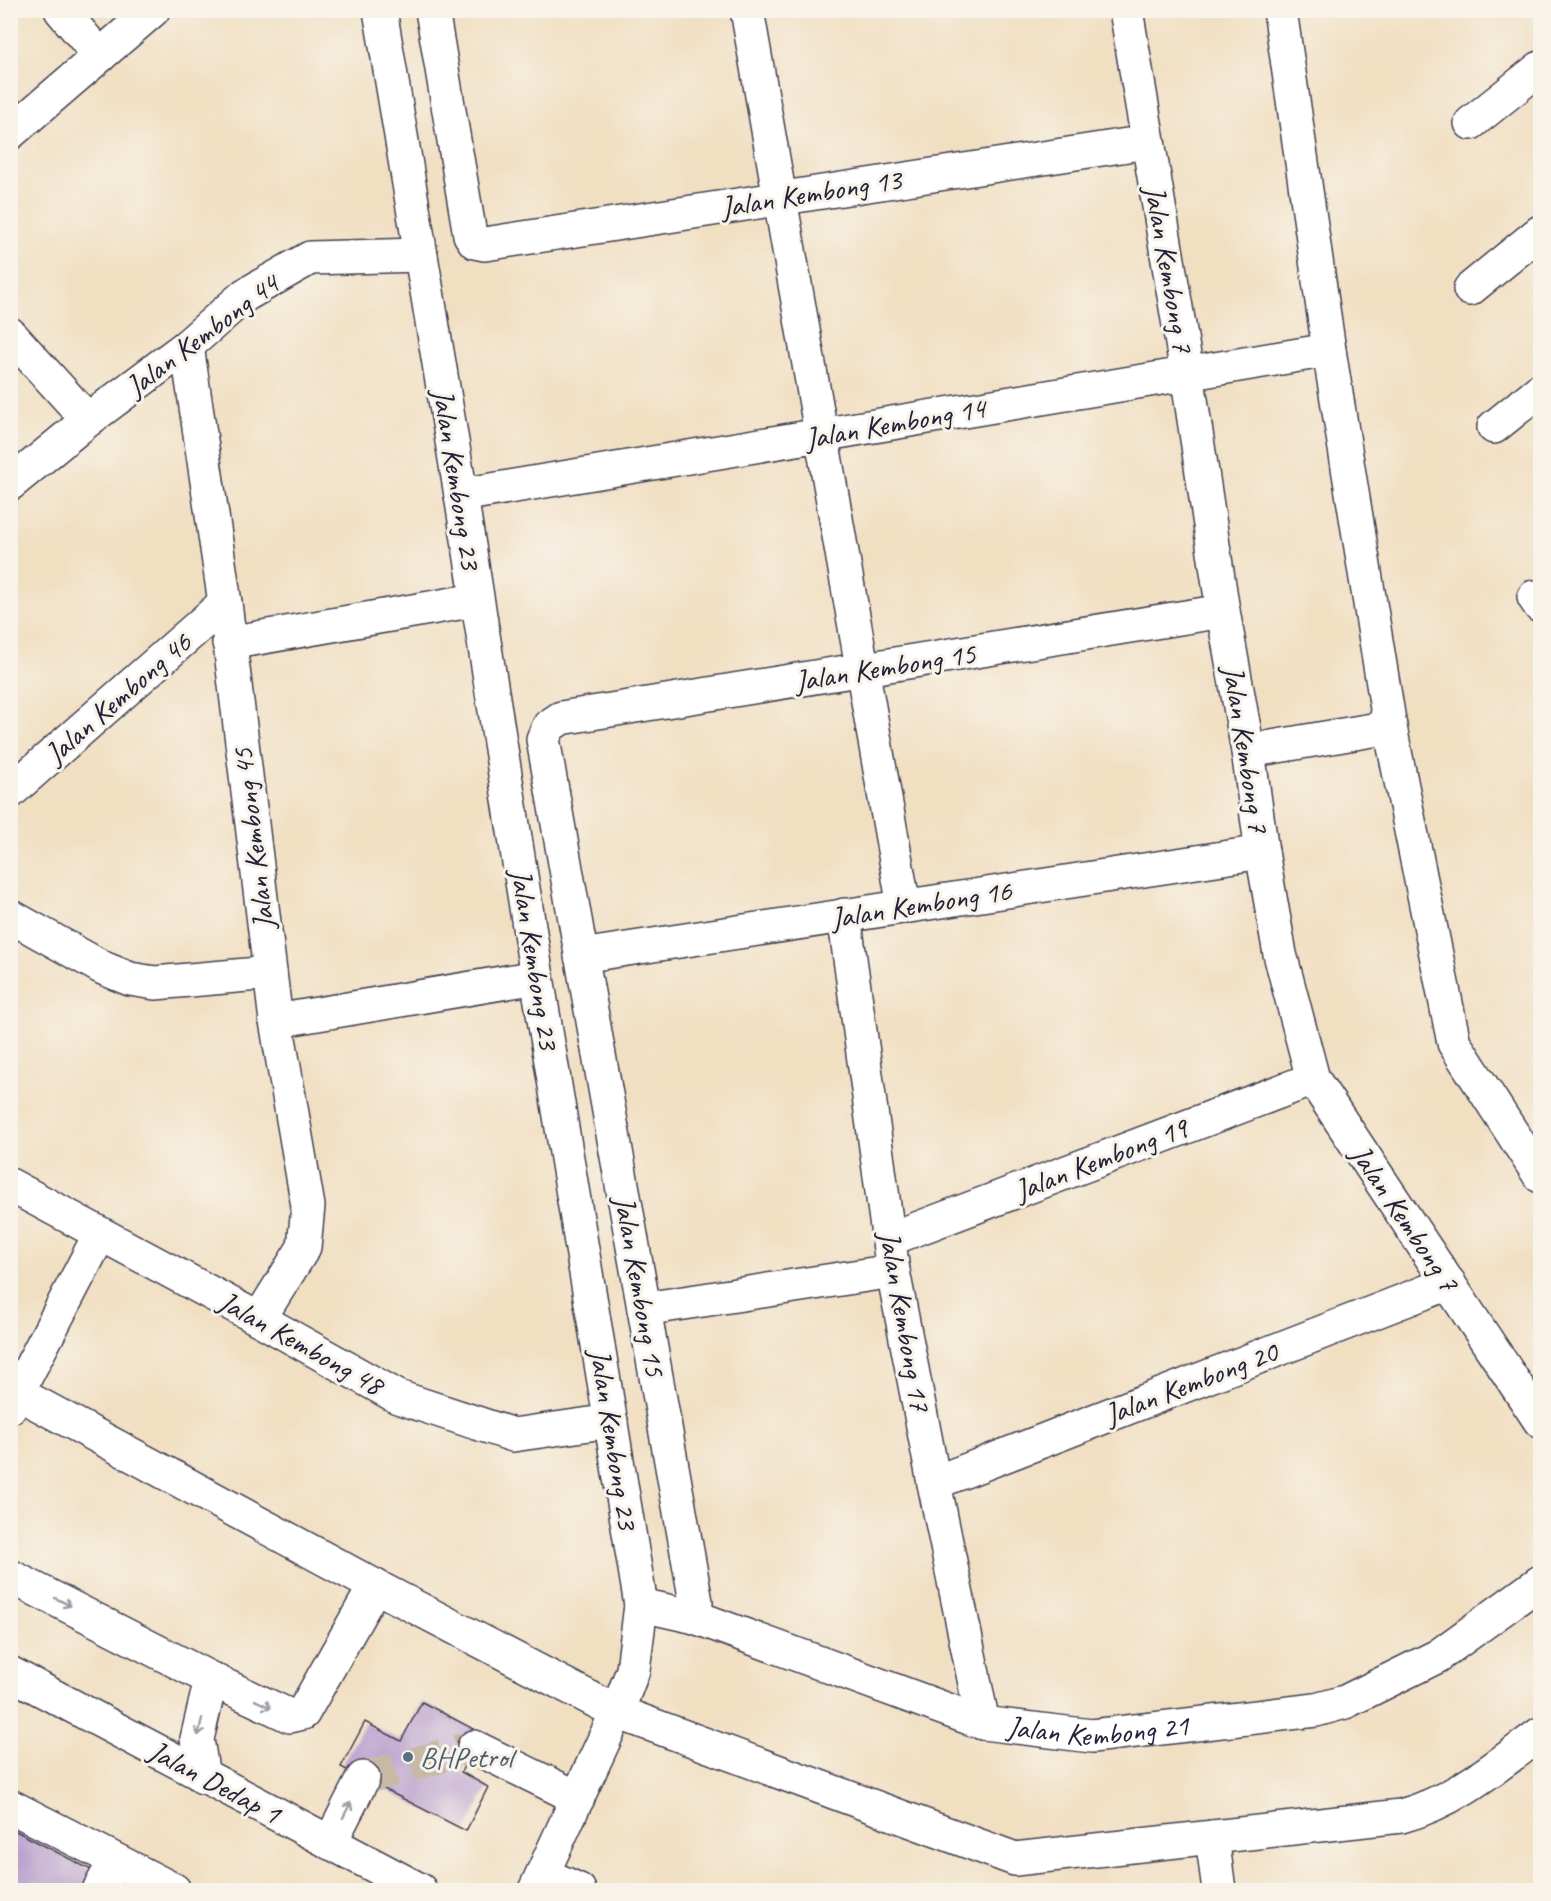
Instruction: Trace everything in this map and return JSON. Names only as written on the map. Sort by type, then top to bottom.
[{"type":"street","points":[[61,10],[100,56]]},
{"type":"street","points":[[10,133],[153,10]]},
{"type":"street","name":"Jalan Kembong 23","points":[[380,10],[641,1605],[633,1670],[617,1712],[539,1882]]},
{"type":"street","name":"Jalan Kembong 13","points":[[432,10],[470,235],[475,242],[485,244],[1147,142]]},
{"type":"street","points":[[747,10],[904,907]]},
{"type":"street","name":"Jalan Kembong 7","points":[[1126,10],[1187,373],[1262,852],[1280,954],[1313,1079],[1449,1283],[1538,1411]]},
{"type":"street","points":[[1280,10],[1329,350],[1390,727],[1454,1043],[1540,1176]]},
{"type":"street","points":[[1471,123],[1540,68]]},
{"type":"street","points":[[1470,289],[1540,232]]},
{"type":"street","name":"Jalan Kembong 44","points":[[10,484],[88,420],[187,346],[245,295],[310,258],[421,255]]},
{"type":"street","points":[[10,334],[88,420]]},
{"type":"street","name":"Jalan Kembong 45","points":[[187,346],[225,603],[276,1021],[308,1206],[304,1248],[260,1319]]},
{"type":"street","name":"Jalan Kembong 14","points":[[461,495],[1329,350]]},
{"type":"street","points":[[1494,427],[1540,390]]},
{"type":"street","points":[[230,643],[476,600]]},
{"type":"street","name":"Jalan Kembong 46","points":[[10,792],[225,603]]},
{"type":"street","name":"Jalan Kembong 15","points":[[695,1617],[696,1602],[543,739],[549,726],[561,718],[1223,611]]},
{"type":"street","points":[[1248,751],[1390,727]]},
{"type":"street","name":"Jalan Kembong 16","points":[[581,956],[1262,852]]},
{"type":"street","name":"Jalan Kembong 17","points":[[844,915],[892,1255],[934,1483],[983,1723]]},
{"type":"street","points":[[10,916],[103,968],[130,979],[155,983],[270,973]]},
{"type":"street","points":[[276,1021],[537,977]]},
{"type":"street","name":"Jalan Kembong 19","points":[[644,1309],[892,1255],[1313,1079]]},
{"type":"street","name":"Jalan Kembong 48","points":[[10,1185],[260,1319],[398,1397],[513,1435],[611,1421]]},
{"type":"street","points":[[100,1233],[13,1396],[617,1712],[1015,1859],[1401,1816],[1415,1812],[1473,1783],[1540,1734]]},
{"type":"street","name":"Jalan Kembong 20","points":[[934,1483],[1449,1283]]},
{"type":"street","points":[[10,1576],[210,1679],[290,1716],[303,1713],[375,1586]]},
{"type":"street","name":"Jalan Kembong 21","points":[[641,1605],[695,1617],[983,1723],[1092,1736],[1316,1710],[1345,1702],[1438,1656],[1540,1582]]},
{"type":"street","name":"Jalan Dedap 1","points":[[10,1673],[420,1890]]},
{"type":"street","points":[[203,1776],[197,1739],[210,1679]]},
{"type":"street","points":[[474,1747],[578,1798]]},
{"type":"street","points":[[330,1843],[363,1778]]},
{"type":"street","points":[[10,1806],[174,1890]]},
{"type":"street","points":[[1212,1837],[1219,1890]]},
{"type":"street","points":[[99,1890],[115,1861]]},
{"type":"street","points":[[539,1882],[579,1890]]},
{"type":"building","name":"BHPetrol","points":[[422,1702],[481,1733],[461,1772],[488,1787],[466,1831],[341,1767],[365,1722],[401,1741]]},
{"type":"building","points":[[10,1828],[99,1874],[90,1890],[10,1890]]},
{"type":"tunnel","points":[[363,1778],[474,1747]]},
{"type":"place","name":"BHPetrol","points":[[408,1757]]}]
